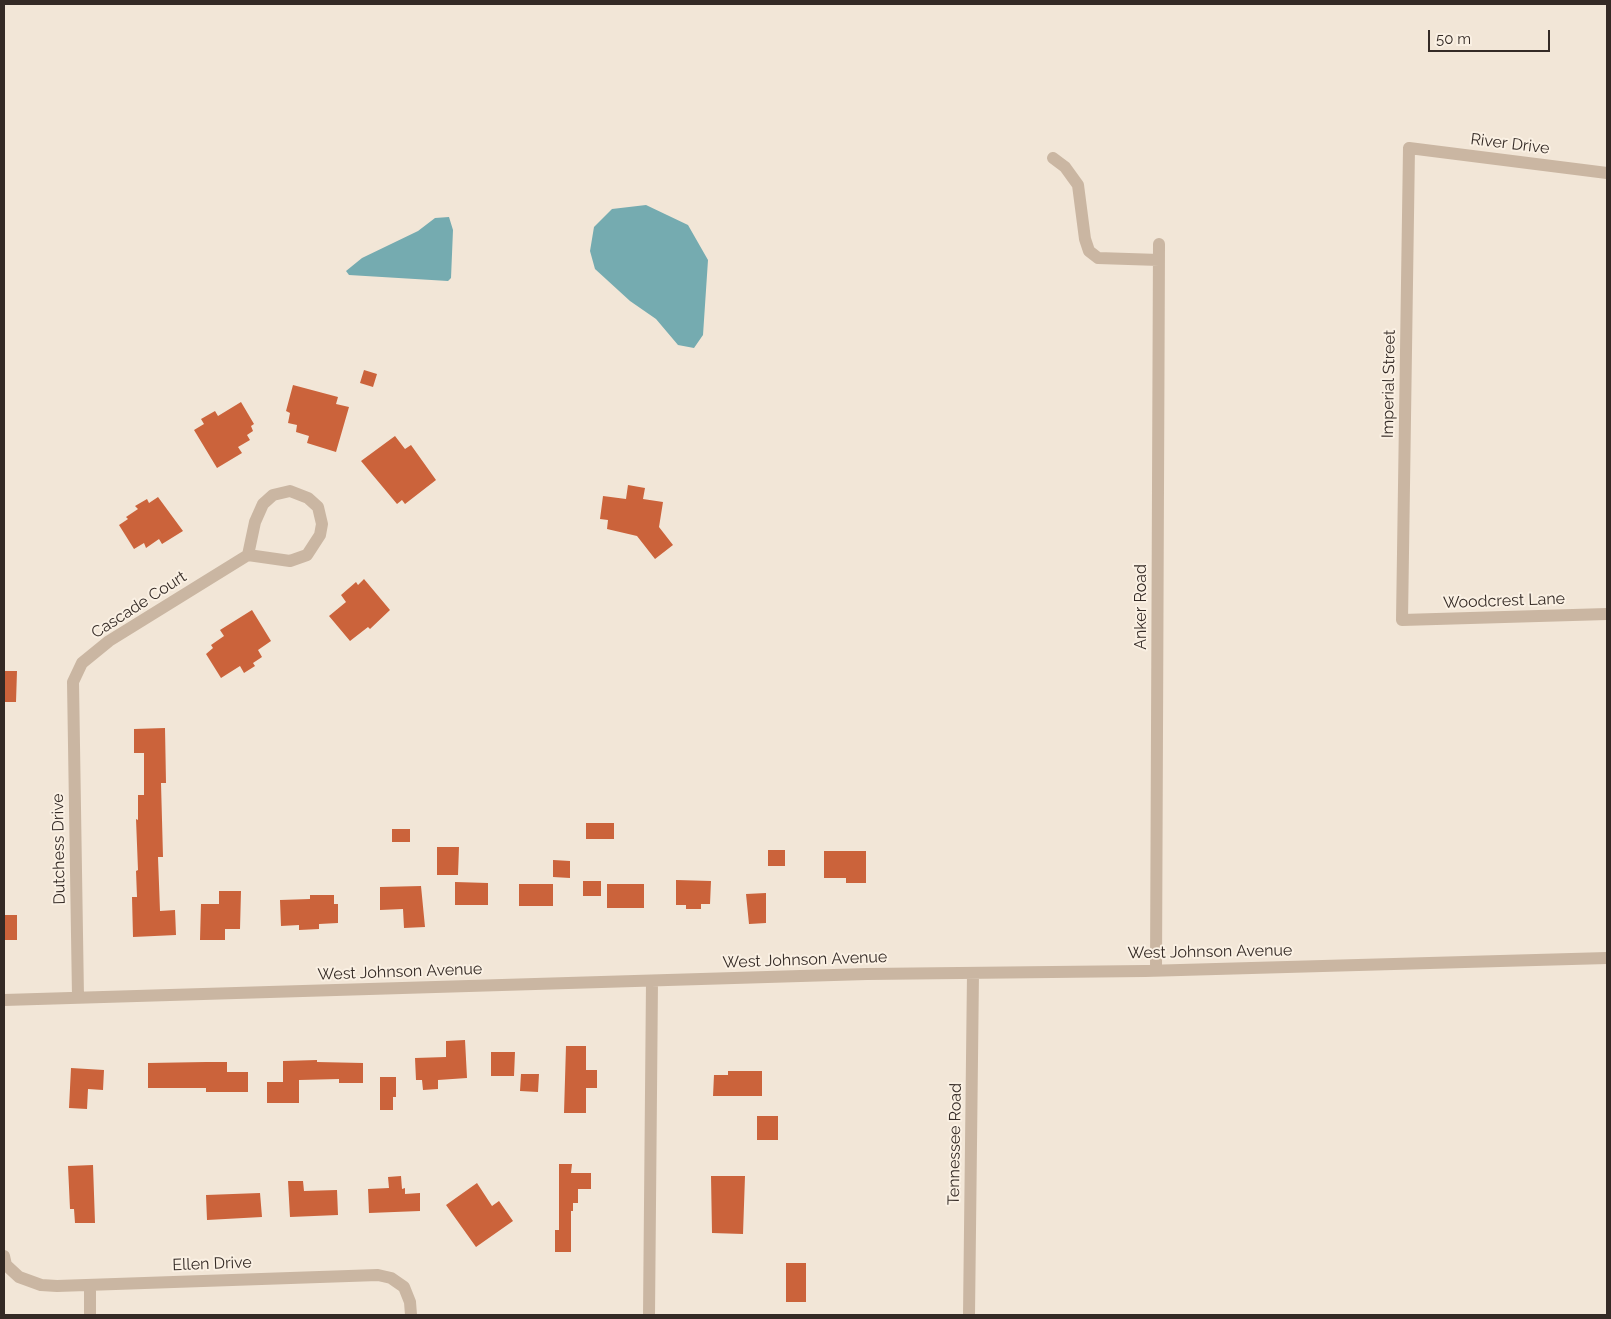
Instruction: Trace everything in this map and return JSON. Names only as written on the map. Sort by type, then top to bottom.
[{"type":"street","name":"River Drive","points":[[1409,148],[1607,173]]},
{"type":"street","name":"Imperial Street","points":[[1402,620],[1409,148]]},
{"type":"street","points":[[1053,158],[1065,168],[1078,185],[1085,240],[1089,251],[1098,258],[1159,260]]},
{"type":"street","name":"Anker Road","points":[[1156,970],[1159,244]]},
{"type":"street","points":[[290,491],[308,498],[318,508],[322,524],[320,535],[307,555],[290,561],[248,555],[255,522],[263,504],[274,495],[290,491]]},
{"type":"street","name":"Cascade Court","points":[[72,700],[73,682],[82,663],[92,654],[109,641],[248,555]]},
{"type":"street","name":"Woodcrest Lane","points":[[1402,620],[1607,614]]},
{"type":"street","name":"Dutchess Drive","points":[[72,700],[78,997]]},
{"type":"street","name":"West Johnson Avenue","points":[[4,1000],[973,972],[1156,970],[1607,958]]},
{"type":"street","name":"Tennessee Road","points":[[969,1315],[973,972]]},
{"type":"street","points":[[649,1315],[652,981]]},
{"type":"street","name":"Ellen Drive","points":[[4,1256],[6,1265],[13,1272],[29,1282],[41,1285],[90,1286],[371,1275],[391,1278],[404,1287],[408,1295],[410,1315]]},
{"type":"street","points":[[90,1286],[90,1315]]},
{"type":"water","points":[[646,205],[688,225],[708,260],[703,335],[694,348],[678,345],[656,319],[630,301],[595,269],[590,251],[594,227],[612,209]]},
{"type":"water","points":[[449,217],[453,230],[451,278],[448,281],[349,275],[346,271],[362,258],[418,231],[435,218]]},
{"type":"building","points":[[364,370],[377,374],[373,387],[360,383]]},
{"type":"building","points":[[293,385],[338,397],[336,404],[349,407],[336,452],[307,443],[309,436],[296,432],[297,425],[288,423],[290,413],[286,411]]},
{"type":"building","points":[[241,402],[254,424],[251,426],[253,431],[247,435],[250,440],[238,447],[242,453],[217,468],[194,430],[204,424],[201,419],[215,411],[218,416]]},
{"type":"building","points":[[395,436],[405,449],[411,445],[436,480],[405,504],[402,500],[397,504],[361,461]]},
{"type":"building","points":[[628,485],[645,488],[643,499],[663,502],[659,527],[673,545],[655,559],[637,536],[607,529],[608,520],[600,519],[603,496],[626,499]]},
{"type":"building","points":[[158,497],[183,531],[162,544],[159,539],[146,548],[144,543],[134,549],[119,525],[128,519],[126,517],[138,509],[135,506],[147,499],[149,503]]},
{"type":"building","points":[[364,579],[390,610],[370,629],[368,627],[350,641],[329,616],[346,602],[341,595],[356,582],[358,585]]},
{"type":"building","points":[[252,610],[271,641],[258,650],[262,657],[253,663],[255,666],[244,673],[240,666],[221,678],[206,654],[213,648],[211,645],[224,636],[220,630]]},
{"type":"building","points":[[4,671],[17,671],[16,702],[4,702]]},
{"type":"building","points":[[165,728],[166,783],[161,783],[163,857],[158,857],[160,911],[175,910],[176,935],[133,937],[132,897],[137,897],[136,871],[138,870],[136,819],[138,820],[138,795],[144,795],[144,753],[134,753],[134,729]]},
{"type":"building","points":[[586,823],[614,823],[614,839],[586,839]]},
{"type":"building","points":[[392,829],[410,829],[410,842],[392,842]]},
{"type":"building","points":[[437,847],[459,847],[458,875],[437,875]]},
{"type":"building","points":[[768,850],[785,850],[785,866],[768,866]]},
{"type":"building","points":[[824,851],[866,851],[866,883],[846,883],[846,878],[824,878]]},
{"type":"building","points":[[553,860],[570,861],[570,878],[553,877]]},
{"type":"building","points":[[676,880],[711,881],[710,904],[701,904],[701,909],[686,909],[686,905],[676,905]]},
{"type":"building","points":[[583,881],[601,881],[601,896],[583,896]]},
{"type":"building","points":[[455,882],[488,883],[488,905],[455,905]]},
{"type":"building","points":[[519,884],[553,884],[553,906],[519,906]]},
{"type":"building","points":[[607,884],[644,884],[644,908],[607,908]]},
{"type":"building","points":[[421,886],[425,927],[404,928],[403,909],[380,910],[380,887]]},
{"type":"building","points":[[219,891],[241,891],[240,929],[225,929],[225,940],[200,940],[201,904],[219,904]]},
{"type":"building","points":[[766,893],[766,923],[749,924],[746,894]]},
{"type":"building","points":[[310,895],[334,895],[334,904],[338,904],[338,923],[319,924],[319,929],[299,930],[299,925],[281,926],[280,900],[310,899]]},
{"type":"building","points":[[4,915],[17,915],[17,940],[4,940]]},
{"type":"building","points":[[465,1040],[467,1078],[438,1080],[438,1089],[423,1090],[422,1080],[416,1080],[415,1058],[446,1057],[446,1041]]},
{"type":"building","points":[[566,1046],[586,1046],[586,1070],[597,1070],[597,1088],[586,1088],[586,1113],[564,1113]]},
{"type":"building","points":[[491,1052],[515,1052],[514,1076],[491,1076]]},
{"type":"building","points":[[317,1060],[317,1062],[363,1063],[363,1083],[339,1083],[339,1079],[299,1080],[299,1103],[267,1103],[267,1082],[283,1082],[283,1061]]},
{"type":"building","points":[[227,1062],[227,1072],[248,1072],[248,1092],[206,1092],[206,1088],[148,1088],[148,1063]]},
{"type":"building","points":[[71,1068],[104,1070],[103,1090],[88,1089],[87,1109],[69,1108]]},
{"type":"building","points":[[728,1071],[762,1071],[762,1096],[713,1096],[714,1075],[728,1075]]},
{"type":"building","points":[[521,1074],[539,1074],[538,1092],[520,1091]]},
{"type":"building","points":[[380,1077],[396,1077],[396,1097],[393,1097],[393,1110],[380,1110]]},
{"type":"building","points":[[757,1116],[778,1116],[778,1140],[757,1140]]},
{"type":"building","points":[[559,1164],[572,1164],[571,1173],[591,1173],[591,1189],[578,1189],[578,1203],[573,1203],[573,1211],[571,1211],[571,1252],[555,1252],[555,1230],[559,1230]]},
{"type":"building","points":[[93,1165],[95,1223],[75,1223],[74,1209],[70,1209],[68,1166]]},
{"type":"building","points":[[401,1176],[402,1189],[405,1188],[405,1194],[420,1193],[420,1211],[369,1213],[368,1189],[389,1188],[388,1177]]},
{"type":"building","points":[[711,1176],[745,1176],[743,1234],[712,1233]]},
{"type":"building","points":[[288,1181],[303,1181],[304,1191],[337,1190],[338,1215],[290,1217]]},
{"type":"building","points":[[477,1183],[492,1206],[499,1201],[513,1221],[476,1247],[446,1205]]},
{"type":"building","points":[[260,1193],[262,1217],[207,1220],[206,1195]]},
{"type":"building","points":[[786,1263],[806,1263],[806,1302],[786,1302]]}]
